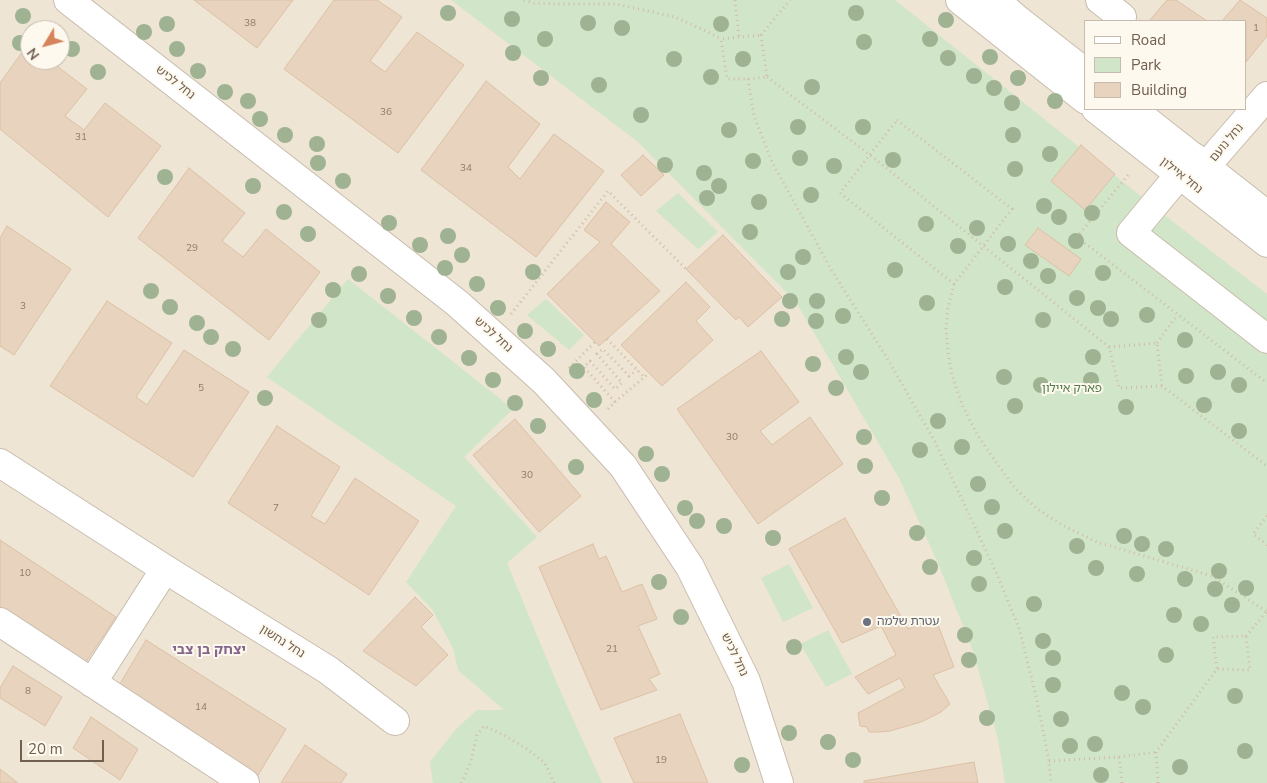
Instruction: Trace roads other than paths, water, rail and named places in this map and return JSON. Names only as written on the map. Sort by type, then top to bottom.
[{"type":"street","name":"נחל לכיש","points":[[68,0],[457,303],[550,387],[623,466],[690,567],[746,681],[779,783]]},
{"type":"street","points":[[960,0],[1084,98]]},
{"type":"street","points":[[995,0],[1084,70]]},
{"type":"street","points":[[1100,0],[1122,17],[1120,20]]},
{"type":"street","name":"נחל נועם","points":[[1267,96],[1131,233],[1267,339]]},
{"type":"street","name":"נחל איילון","points":[[1098,110],[1193,171],[1267,215]]},
{"type":"street","name":"נחל איילון","points":[[1133,110],[1267,243]]},
{"type":"street","name":"נחל נחשון","points":[[0,463],[164,569],[328,670],[395,721]]},
{"type":"street","points":[[92,683],[164,569]]},
{"type":"street","points":[[0,622],[245,783]]},
{"type":"place","name":"עטרת שלמה","points":[[867,622]]},
{"type":"district","name":"יצחק בן צבי","points":[[209,651]]},
{"type":"park label","name":"פארק איילון","points":[[1072,389]]}]
